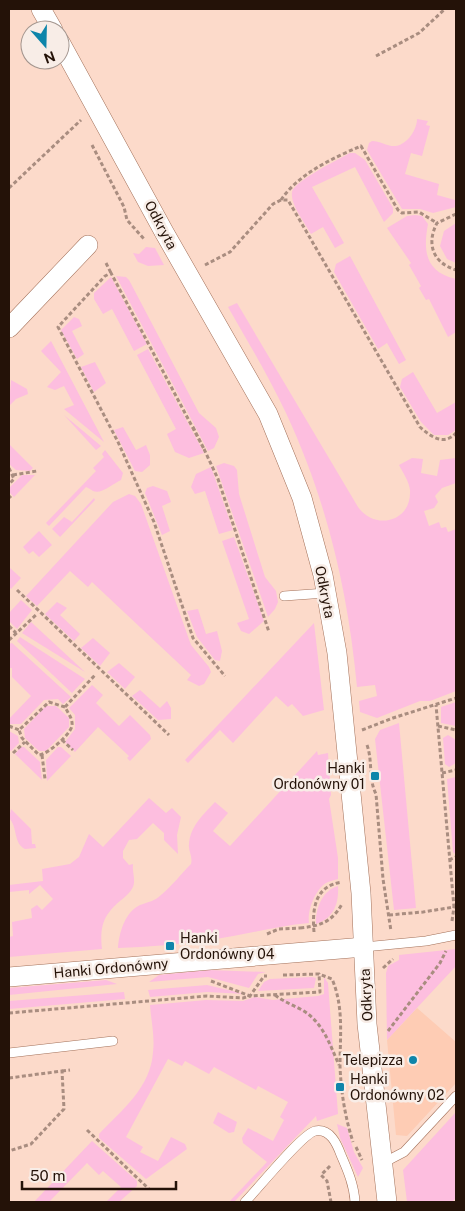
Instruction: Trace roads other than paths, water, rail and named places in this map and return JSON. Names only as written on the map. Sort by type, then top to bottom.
[{"type":"street","points":[[41,9],[47,20]]},
{"type":"street","name":"Odkryta","points":[[70,60],[164,232],[268,414],[302,498],[326,593],[337,653],[351,894],[364,947],[372,1164],[387,1202]]},
{"type":"street","points":[[9,328],[88,245]]},
{"type":"street","name":"Hanki Ordonówny","points":[[9,977],[364,947]]},
{"type":"lane","points":[[284,596],[326,593]]},
{"type":"lane","points":[[364,947],[453,937]]},
{"type":"lane","points":[[9,1053],[114,1041]]},
{"type":"lane","points":[[372,1164],[404,1152],[456,1096]]},
{"type":"lane","points":[[245,1202],[301,1141],[312,1132],[318,1131],[329,1135],[334,1140],[354,1184],[355,1202]]},
{"type":"place","name":"Hanki Ordonówny 01","points":[[375,776]]},
{"type":"place","name":"Hanki Ordonówny 04","points":[[170,946]]},
{"type":"place","name":"Telepizza","points":[[413,1060]]},
{"type":"place","name":"Hanki Ordonówny 02","points":[[340,1087]]}]
